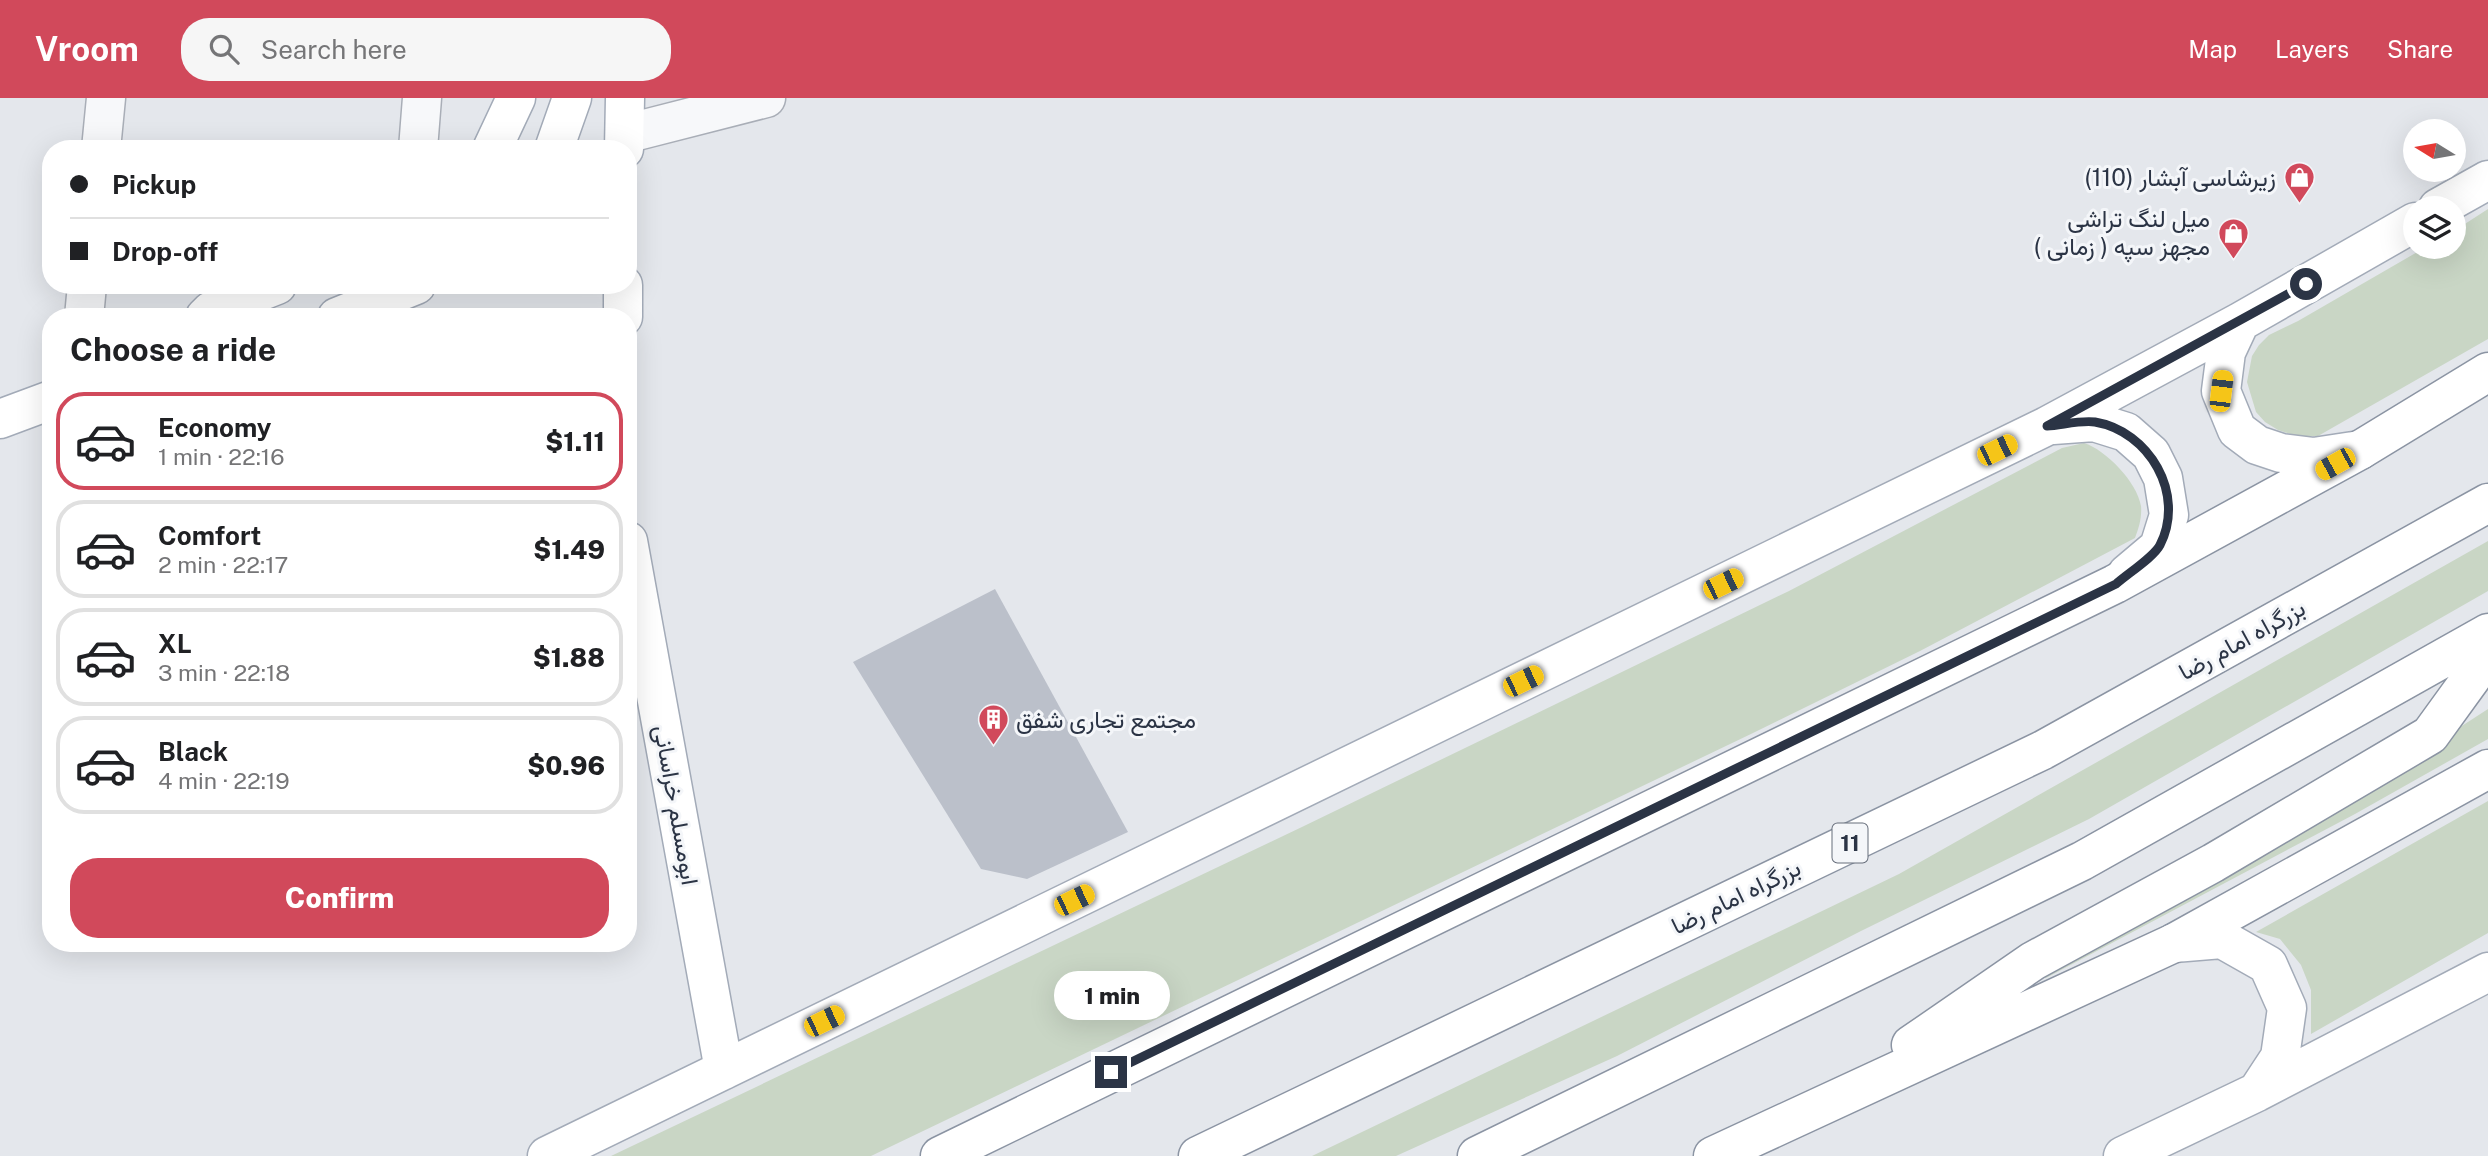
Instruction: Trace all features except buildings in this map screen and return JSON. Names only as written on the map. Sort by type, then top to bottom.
[{"type":"main road","points":[[557,140],[572,98]]},
{"type":"main road","points":[[496,140],[516,100]]},
{"type":"main road","points":[[2459,196],[2488,180]]},
{"type":"main road","points":[[547,1156],[2047,426],[2240,322],[2403,229]]},
{"type":"main road","points":[[219,308],[255,294]]},
{"type":"main road","points":[[359,308],[394,294]]},
{"type":"main road","points":[[2240,322],[2226,352],[2221,391],[2237,430],[2258,446],[2281,453],[2314,457],[2360,450]]},
{"type":"main road","points":[[940,1156],[2116,584],[2360,450],[2488,372]]},
{"type":"main road","points":[[2410,420],[2488,388]]},
{"type":"main road","points":[[0,419],[42,403]]},
{"type":"main road","points":[[2047,426],[2094,422],[2126,432],[2151,454],[2163,478],[2169,515],[2159,547],[2116,584]]},
{"type":"main road","name":"بزرگراه امام رضا","points":[[1198,1156],[2043,750],[2488,503]]},
{"type":"main road","name":"ابومسلم خراسانی","points":[[637,591],[724,1070]]},
{"type":"main road","points":[[1476,1156],[2082,861],[2488,633]]},
{"type":"main road","points":[[1816,1109],[2033,961],[2213,863],[2430,735],[2488,655]]},
{"type":"main road","points":[[1713,1156],[2174,943],[2488,769]]},
{"type":"main road","points":[[2174,943],[2221,939],[2268,965],[2287,1008],[2280,1057],[2257,1092]]},
{"type":"main road","points":[[2123,1156],[2257,1092],[2488,972]]},
{"type":"street","points":[[102,140],[106,98]]},
{"type":"street","points":[[419,140],[422,98]]},
{"type":"street","points":[[625,127],[766,98]]},
{"type":"green space","points":[[2488,209],[2488,339],[2318,436],[2297,436],[2278,430],[2265,422],[2256,412],[2247,382],[2252,356],[2269,335],[2405,259],[2466,259],[2466,223]]},
{"type":"green space","points":[[2084,443],[2102,452],[2134,487],[2141,506],[2135,538],[1920,651],[1753,733],[871,1156],[611,1156],[1304,826],[1789,591],[2062,448]]},
{"type":"green space","points":[[2488,541],[2488,591],[2089,819],[1861,931],[1617,1056],[1396,1156],[1312,1156],[1899,874]]},
{"type":"green space","points":[[2488,709],[2488,739],[2355,814],[2046,978],[2035,977],[2417,755]]},
{"type":"green space","points":[[2488,801],[2488,933],[2311,1034],[2311,990],[2301,965],[2280,939],[2256,932]]},
{"type":"place","name":"زیرشاسی آبشار (110)","points":[[2299,205]]},
{"type":"place","name":"میل لنگ تراشی مجهز سپه ( زمانی )","points":[[2233,260]]},
{"type":"place","name":"مجتمع تجاری شفق","points":[[993,747]]},
{"type":"route","points":[[1111,1072],[2116,584],[2159,547],[2169,515],[2163,478],[2151,454],[2126,432],[2094,422],[2047,426],[2306,284]]}]
